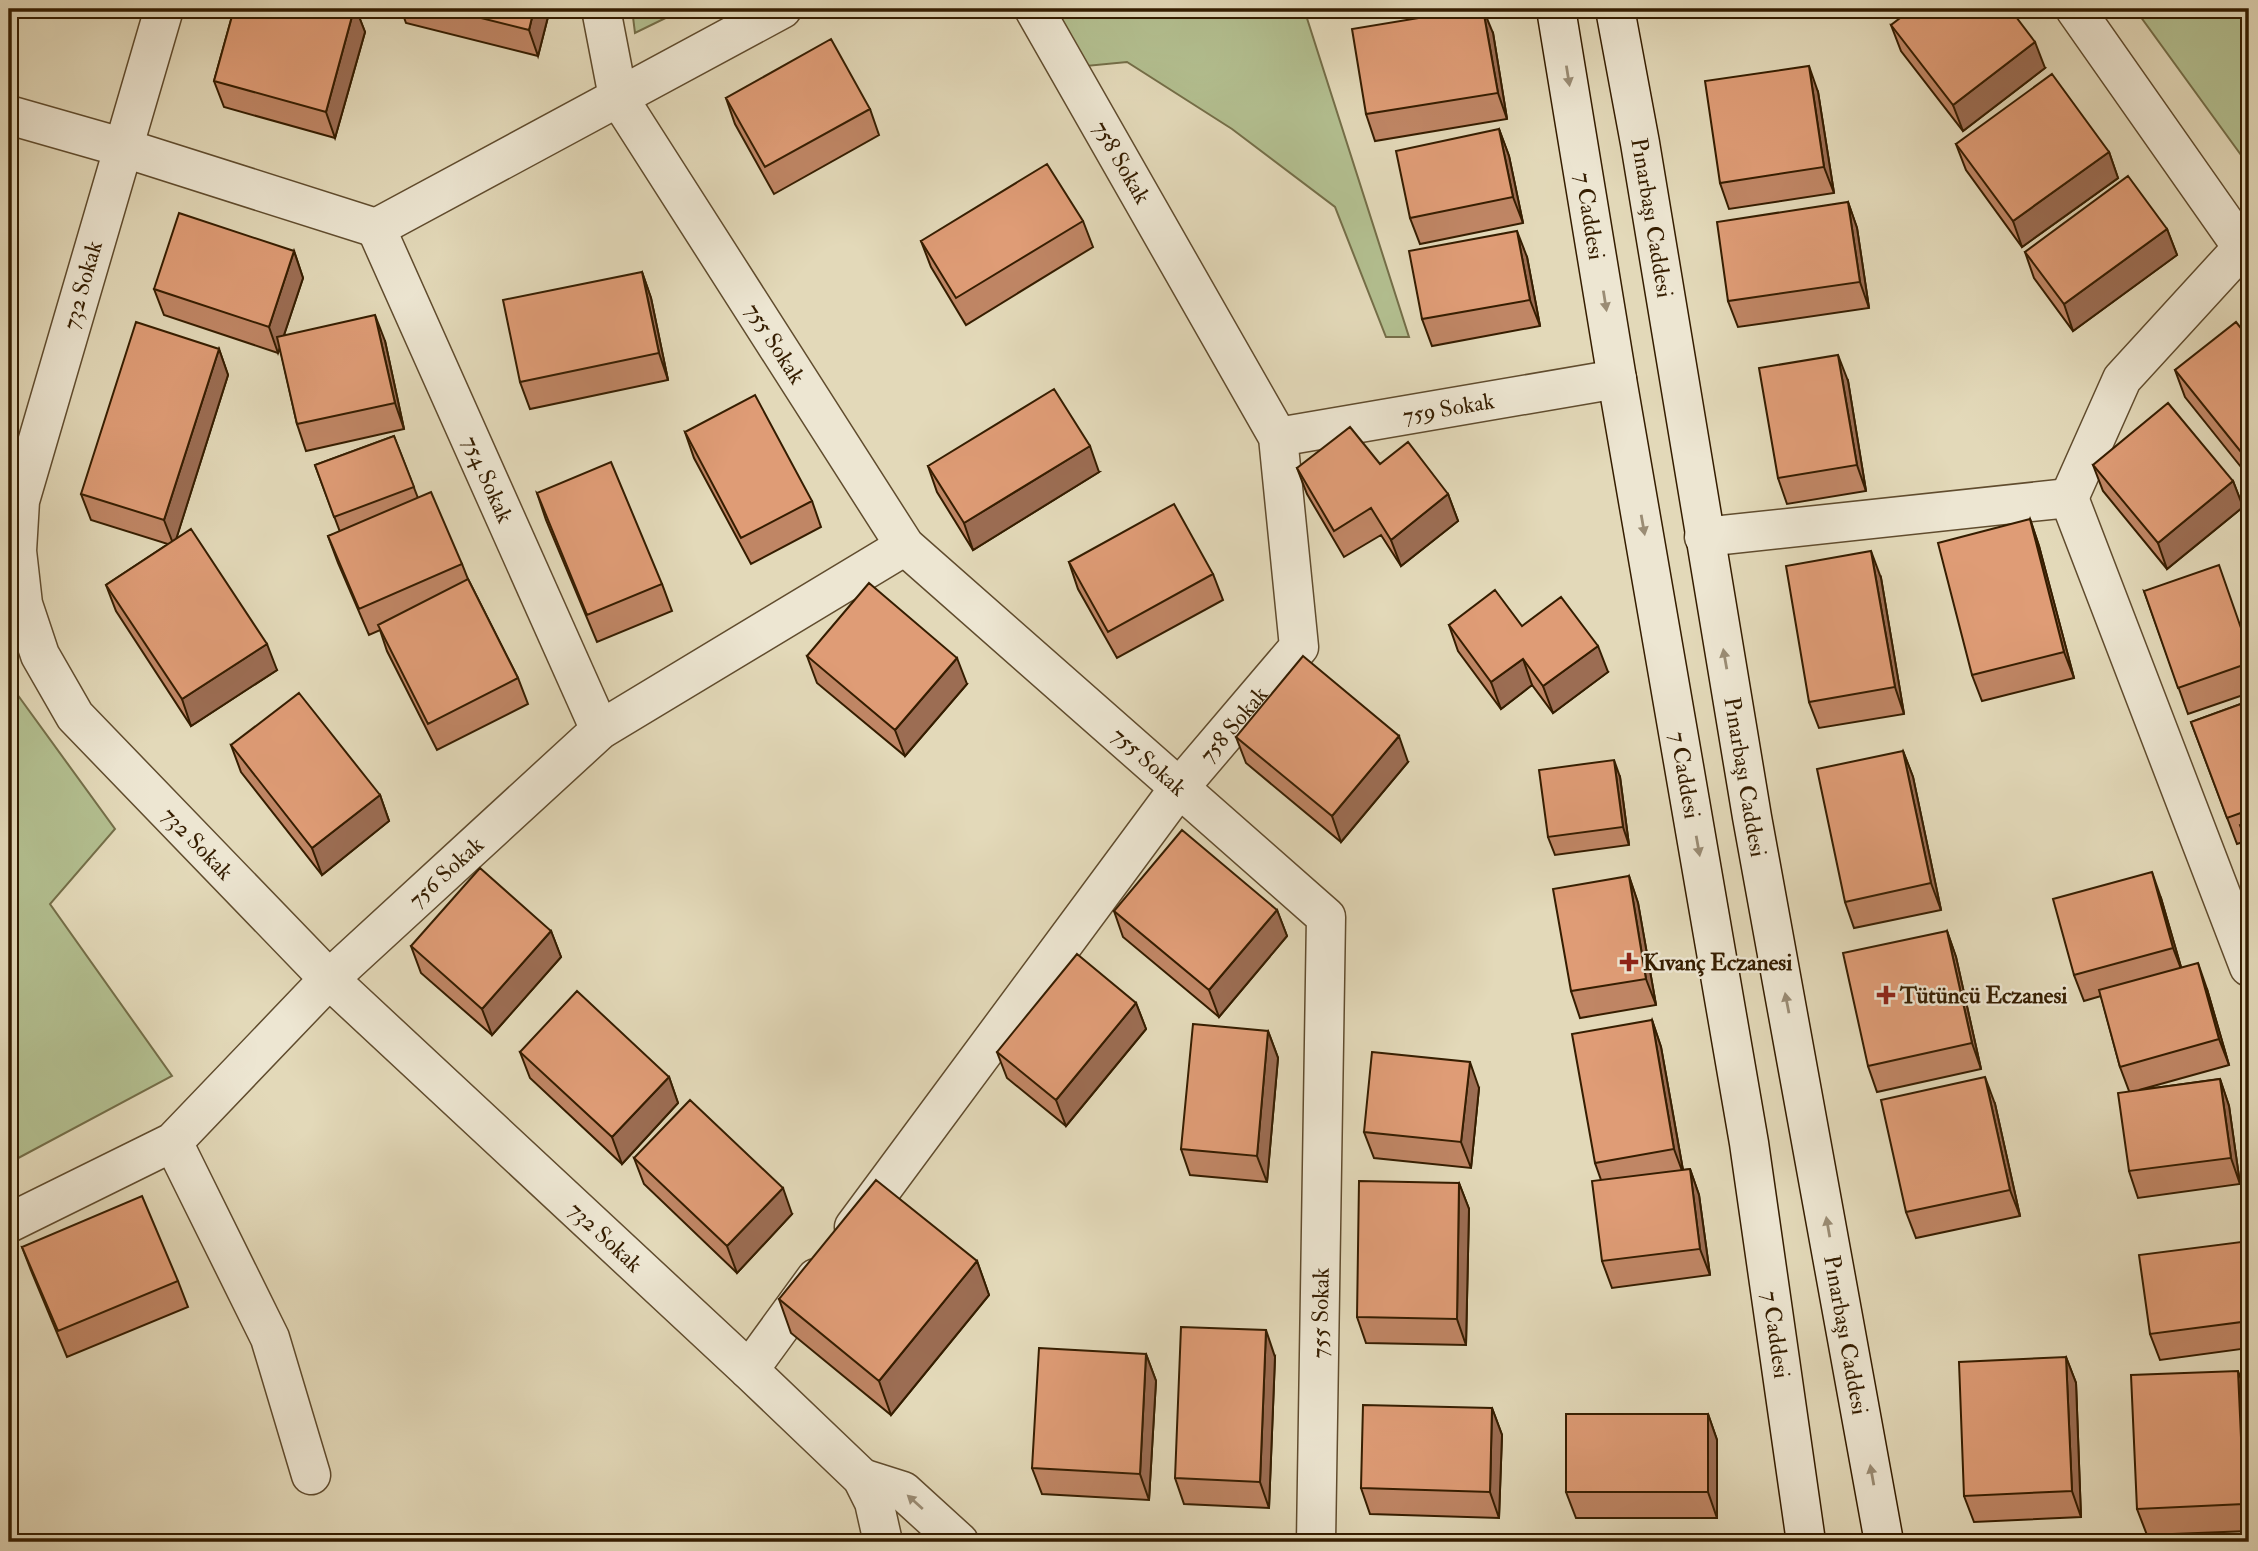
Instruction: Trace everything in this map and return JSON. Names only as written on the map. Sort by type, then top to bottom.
[{"type":"street","name":"732 Sokak","points":[[163,9],[20,501],[17,551],[23,604],[40,655],[75,716],[329,979],[862,1478],[874,1502],[883,1542]]},
{"type":"street","points":[[601,9],[618,97]]},
{"type":"street","points":[[9,115],[121,147],[376,228],[782,9]]},
{"type":"street","name":"758 Sokak","points":[[749,1370],[1179,788],[1299,647],[1278,437],[1034,9]]},
{"type":"street","name":"7 Caddesi","points":[[1556,9],[1749,1143],[1806,1542]]},
{"type":"street","name":"Pınarbaşı Caddesi","points":[[1615,9],[1640,142],[1752,817],[1884,1542]]},
{"type":"street","points":[[2075,9],[2247,249],[2122,379],[2069,498],[2249,967]]},
{"type":"street","name":"755 Sokak","points":[[618,97],[905,546],[1326,917],[1316,1542]]},
{"type":"street","name":"754 Sokak","points":[[376,228],[600,730]]},
{"type":"street","name":"759 Sokak","points":[[1278,437],[1618,379]]},
{"type":"street","points":[[1704,537],[2069,498]]},
{"type":"street","name":"756 Sokak","points":[[9,1223],[173,1142],[329,979],[600,730],[905,546]]},
{"type":"street","points":[[173,1142],[270,1338],[311,1475]]},
{"type":"street","name":"732 Sokak","points":[[862,1478],[903,1491],[959,1542]]},
{"type":"green space","points":[[632,9],[684,9],[635,33]]},
{"type":"green space","points":[[1055,9],[1304,9],[1409,337],[1386,337],[1335,207],[1232,129],[1127,62],[1086,66]]},
{"type":"green space","points":[[2135,9],[2249,9],[2249,166]]},
{"type":"green space","points":[[9,683],[115,829],[50,904],[172,1076],[9,1163]]},
{"type":"building","points":[[234,9],[354,9],[326,112],[214,81]]},
{"type":"building","points":[[445,9],[534,9],[529,30]]},
{"type":"building","points":[[1483,9],[1498,93],[1366,114],[1352,29]]},
{"type":"building","points":[[1912,9],[2010,9],[2035,42],[1953,105],[1891,25]]},
{"type":"building","points":[[831,39],[870,109],[765,167],[726,98]]},
{"type":"building","points":[[1809,66],[1824,167],[1720,183],[1705,81]]},
{"type":"building","points":[[2052,74],[2109,152],[2013,221],[1956,144]]},
{"type":"building","points":[[1499,129],[1513,197],[1410,218],[1396,151]]},
{"type":"building","points":[[1047,164],[1083,221],[956,298],[921,241]]},
{"type":"building","points":[[2128,176],[2167,229],[2064,304],[2025,252]]},
{"type":"building","points":[[1848,202],[1860,282],[1728,301],[1717,222]]},
{"type":"building","points":[[179,213],[294,251],[269,327],[154,289]]},
{"type":"building","points":[[1517,231],[1530,300],[1422,319],[1409,251]]},
{"type":"building","points":[[642,272],[659,353],[520,382],[503,300]]},
{"type":"building","points":[[375,315],[395,403],[297,424],[277,337]]},
{"type":"building","points":[[136,322],[219,349],[164,520],[81,494]]},
{"type":"building","points":[[2236,322],[2249,338],[2249,445],[2241,452],[2175,370]]},
{"type":"building","points":[[1838,355],[1857,465],[1778,478],[1759,368]]},
{"type":"building","points":[[1054,389],[1090,446],[964,523],[928,466]]},
{"type":"building","points":[[755,395],[812,501],[741,538],[685,432]]},
{"type":"building","points":[[2168,403],[2233,481],[2158,543],[2093,465]]},
{"type":"building","points":[[1350,427],[1380,464],[1408,442],[1448,494],[1391,540],[1371,508],[1334,531],[1297,468]]},
{"type":"building","points":[[394,436],[414,487],[334,517],[315,465]]},
{"type":"building","points":[[611,462],[662,584],[587,615],[537,493]]},
{"type":"building","points":[[431,492],[462,564],[359,609],[328,536]]},
{"type":"building","points":[[1174,504],[1213,574],[1108,632],[1069,562]]},
{"type":"building","points":[[2030,519],[2064,652],[1972,675],[1938,543]]},
{"type":"building","points":[[191,529],[267,644],[182,699],[106,585]]},
{"type":"building","points":[[1871,551],[1895,687],[1809,702],[1786,566]]},
{"type":"building","points":[[2219,565],[2249,651],[2249,663],[2178,688],[2144,591]]},
{"type":"building","points":[[468,579],[518,678],[428,724],[378,625]]},
{"type":"building","points":[[869,583],[957,658],[895,730],[807,656]]},
{"type":"building","points":[[1495,590],[1522,626],[1561,597],[1598,646],[1543,686],[1523,659],[1491,682],[1449,625]]},
{"type":"building","points":[[1303,656],[1399,736],[1332,816],[1236,737]]},
{"type":"building","points":[[299,693],[380,795],[312,848],[231,745]]},
{"type":"building","points":[[2249,701],[2249,810],[2227,818],[2191,722]]},
{"type":"building","points":[[1903,751],[1931,883],[1845,902],[1817,769]]},
{"type":"building","points":[[1614,760],[1623,827],[1548,837],[1539,770]]},
{"type":"building","points":[[2249,822],[2249,850],[2240,825]]},
{"type":"building","points":[[1182,830],[1277,910],[1209,990],[1114,911]]},
{"type":"building","points":[[480,868],[551,931],[482,1009],[411,946]]},
{"type":"building","points":[[2152,872],[2173,948],[2074,975],[2053,899]]},
{"type":"building","points":[[1629,876],[1646,979],[1571,991],[1553,889]]},
{"type":"building","points":[[1947,931],[1972,1043],[1868,1066],[1843,953]]},
{"type":"building","points":[[1077,954],[1136,1003],[1056,1100],[997,1052]]},
{"type":"building","points":[[2198,963],[2219,1039],[2120,1067],[2099,990]]},
{"type":"building","points":[[577,991],[669,1077],[612,1137],[520,1052]]},
{"type":"building","points":[[1652,1020],[1674,1149],[1595,1163],[1572,1034]]},
{"type":"building","points":[[1193,1024],[1268,1031],[1257,1156],[1181,1149]]},
{"type":"building","points":[[1372,1052],[1470,1062],[1461,1142],[1364,1132]]},
{"type":"building","points":[[1985,1077],[2010,1190],[1906,1212],[1881,1100]]},
{"type":"building","points":[[2220,1079],[2231,1158],[2129,1171],[2118,1093]]},
{"type":"building","points":[[690,1100],[783,1188],[727,1246],[634,1158]]},
{"type":"building","points":[[1690,1169],[1700,1249],[1602,1261],[1592,1181]]},
{"type":"building","points":[[876,1180],[977,1261],[879,1381],[779,1299]]},
{"type":"building","points":[[1359,1181],[1459,1183],[1457,1319],[1357,1317]]},
{"type":"building","points":[[142,1196],[178,1281],[58,1331],[22,1247]]},
{"type":"building","points":[[2241,1242],[2249,1299],[2249,1321],[2150,1334],[2139,1255]]},
{"type":"building","points":[[1181,1327],[1266,1330],[1260,1482],[1175,1478]]},
{"type":"building","points":[[1039,1348],[1146,1354],[1140,1474],[1032,1468]]},
{"type":"building","points":[[2066,1357],[2072,1491],[1964,1496],[1959,1362]]},
{"type":"building","points":[[2238,1371],[2244,1504],[2137,1509],[2131,1375]]},
{"type":"building","points":[[1363,1405],[1492,1408],[1490,1492],[1361,1488]]},
{"type":"building","points":[[1566,1414],[1708,1414],[1708,1492],[1566,1492]]},
{"type":"place","name":"Kıvanç Eczanesi","points":[[1629,962]]},
{"type":"place","name":"Tütüncü Eczanesi","points":[[1886,995]]}]
